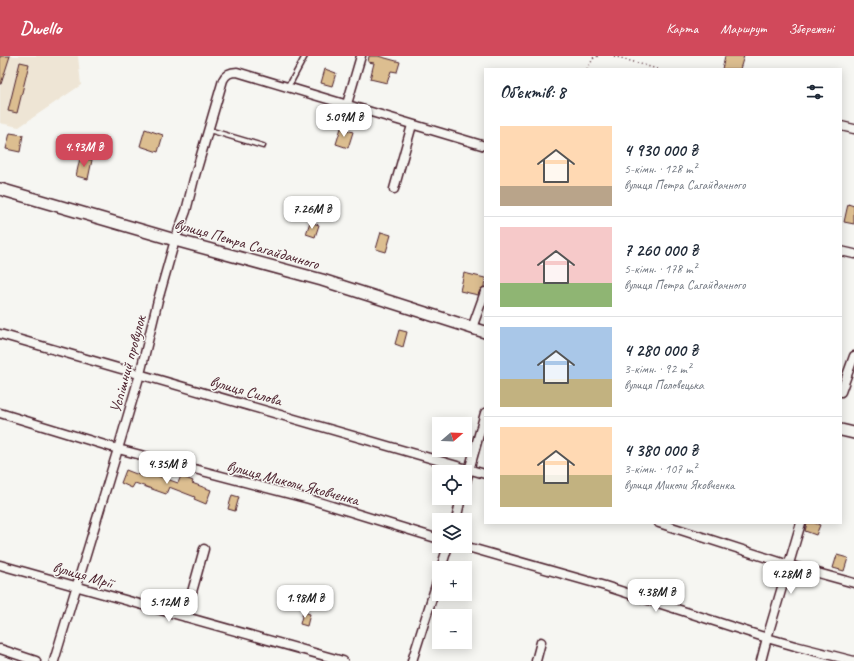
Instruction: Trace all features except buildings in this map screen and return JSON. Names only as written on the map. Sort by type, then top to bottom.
[{"type":"street","points":[[347,104],[361,56]]},
{"type":"street","name":"Успішний провулок","points":[[54,661],[140,374],[158,300],[175,240],[186,211],[223,80],[226,74],[237,72],[285,86]]},
{"type":"street","points":[[285,86],[484,146]]},
{"type":"street","points":[[394,189],[412,125]]},
{"type":"street","points":[[842,126],[854,129]]},
{"type":"street","name":"вулиця Петра Сагайдачного","points":[[0,189],[175,240],[322,280],[484,332]]},
{"type":"street","points":[[842,251],[854,254]]},
{"type":"street","points":[[472,328],[484,295]]},
{"type":"street","name":"вулиця Силова","points":[[0,334],[455,465]]},
{"type":"street","points":[[842,389],[854,356]]},
{"type":"street","name":"вулиця Миколи Яковченка","points":[[0,413],[118,449],[309,499],[432,537]]},
{"type":"street","points":[[470,465],[484,416]]},
{"type":"street","points":[[842,430],[854,434]]},
{"type":"street","name":"вулиця Силова","points":[[472,470],[484,474]]},
{"type":"street","points":[[662,524],[789,565],[854,583]]},
{"type":"street","points":[[761,661],[801,524]]},
{"type":"street","points":[[472,548],[604,586],[767,638],[854,660]]},
{"type":"street","points":[[185,617],[204,549]]},
{"type":"street","name":"вулиця Мрії","points":[[0,566],[343,661]]},
{"type":"street","points":[[412,661],[432,598]]},
{"type":"street","points":[[536,661],[541,642]]},
{"type":"street","points":[[0,649],[36,661]]},
{"type":"lane","points":[[285,86],[291,82],[305,56]]},
{"type":"lane","points":[[209,130],[263,146]]},
{"type":"path","points":[[588,68],[594,57],[598,56]]},
{"type":"path","points":[[615,56],[654,68]]},
{"type":"shaded area","points":[[0,56],[78,56],[81,85],[19,127],[0,123]]}]
